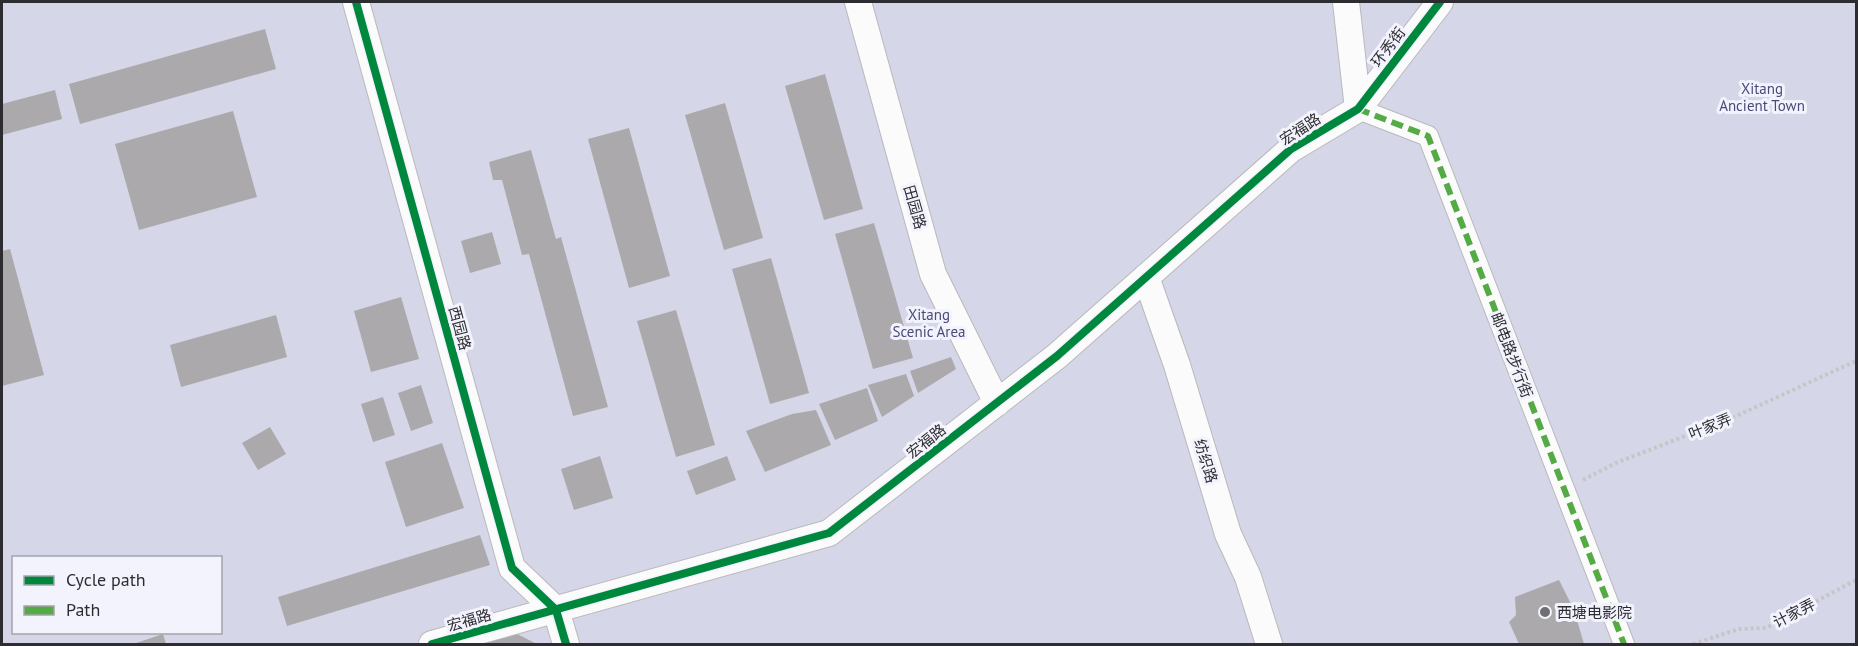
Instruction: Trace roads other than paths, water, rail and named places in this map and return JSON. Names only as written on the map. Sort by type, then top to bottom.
[{"type":"street","name":"西园路","points":[[357,2],[512,568],[556,610]]},
{"type":"street","name":"田园路","points":[[858,2],[933,274],[997,403]]},
{"type":"street","points":[[1347,2],[1358,109]]},
{"type":"street","name":"环秀街","points":[[1358,109],[1440,2]]},
{"type":"street","name":"宏福路","points":[[432,645],[830,533],[1057,356],[1291,148],[1358,109]]},
{"type":"street","name":"邮电路步行街","points":[[1358,109],[1428,136],[1624,645]]},
{"type":"street","name":"纺织路","points":[[1146,277],[1177,364],[1228,534],[1248,577],[1269,645]]},
{"type":"street","points":[[556,610],[566,645]]},
{"type":"place","name":"西塘电影院","points":[[1545,612]]},
{"type":"park label","name":"Xitang Ancient Town","points":[[1762,96]]},
{"type":"park label","name":"Xitang Scenic Area","points":[[929,322]]}]
